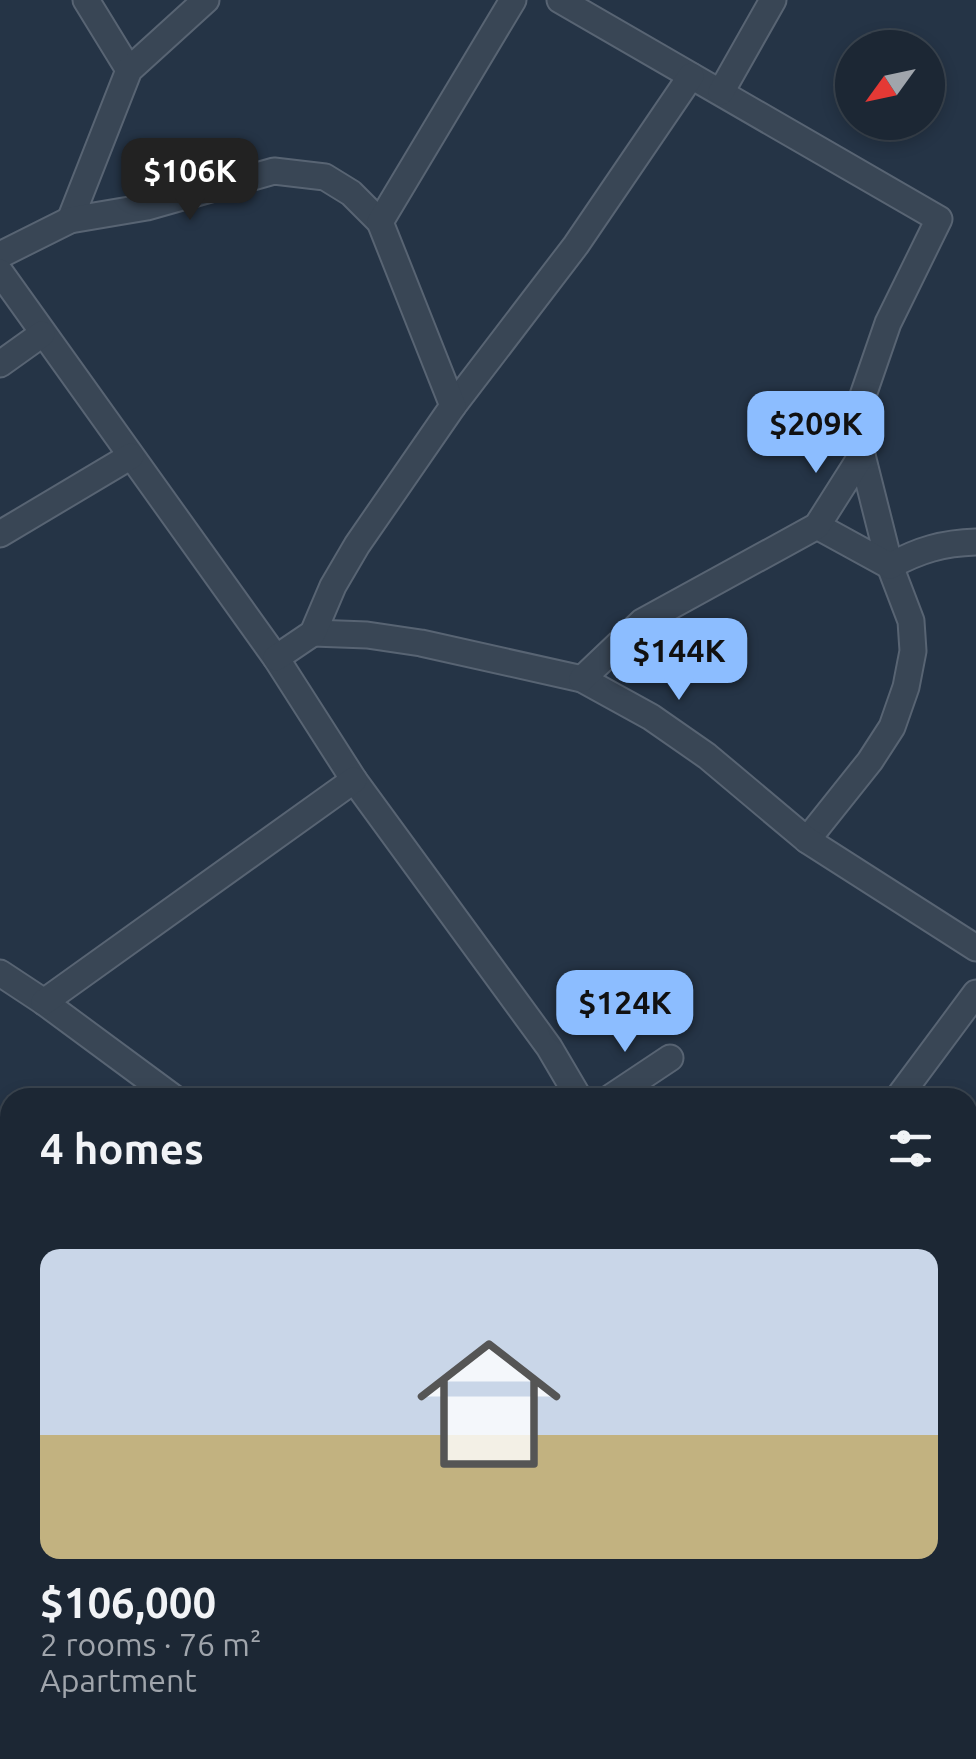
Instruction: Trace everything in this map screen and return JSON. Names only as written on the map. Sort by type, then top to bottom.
[{"type":"street","points":[[86,0],[129,70]]},
{"type":"street","points":[[70,220],[129,70],[206,0]]},
{"type":"street","points":[[380,222],[513,0]]},
{"type":"street","points":[[560,0],[939,219],[888,323],[859,407],[862,454],[890,566],[912,621],[913,651],[906,686],[892,727],[807,840]]},
{"type":"street","points":[[722,92],[774,0]]},
{"type":"street","points":[[276,658],[313,633],[333,586],[357,545],[453,406],[576,245],[690,76]]},
{"type":"street","points":[[0,256],[70,220],[147,207],[274,171],[324,177],[351,193],[380,222],[453,406]]},
{"type":"street","points":[[0,272],[276,658],[354,780],[549,1047],[573,1088]]},
{"type":"street","points":[[0,364],[42,334]]},
{"type":"street","points":[[582,680],[642,622],[817,526],[862,454]]},
{"type":"street","points":[[0,534],[131,456]]},
{"type":"street","points":[[817,526],[890,566]]},
{"type":"street","points":[[890,566],[920,550],[947,543],[976,542]]},
{"type":"street","points":[[313,633],[421,643],[582,680],[651,717],[693,746],[807,840],[976,948]]},
{"type":"street","points":[[44,1002],[354,780]]},
{"type":"street","points":[[0,974],[160,1088]]},
{"type":"street","points":[[905,1088],[976,993]]},
{"type":"street","points":[[625,1088],[670,1058]]}]
